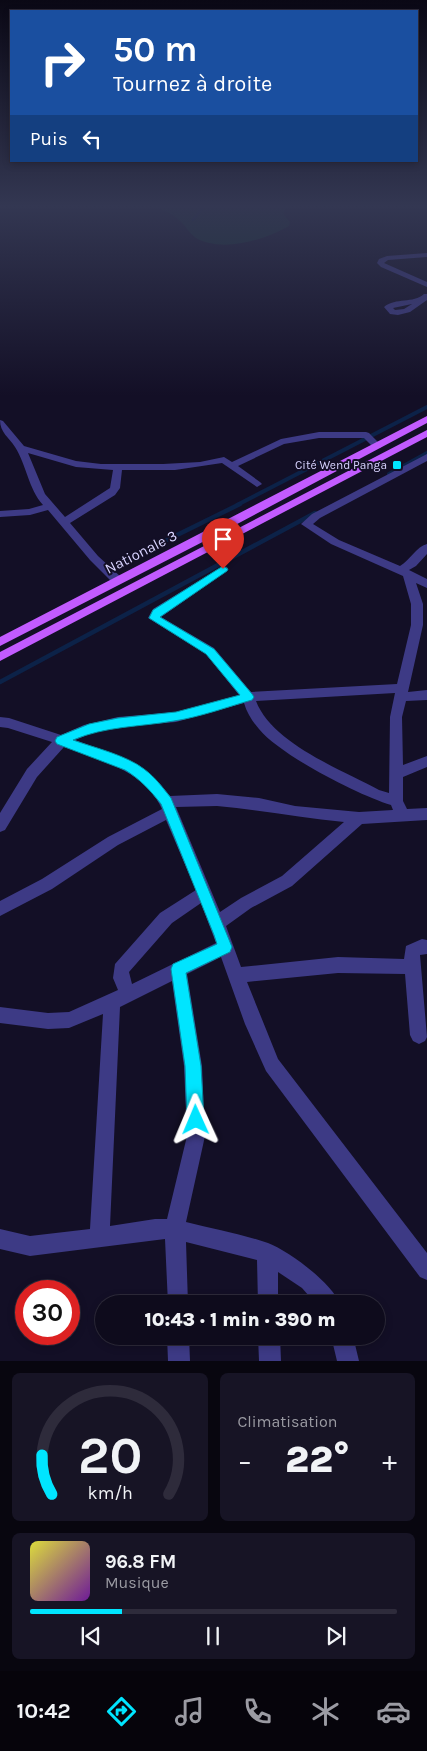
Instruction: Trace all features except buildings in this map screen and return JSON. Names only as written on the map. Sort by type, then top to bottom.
[{"type":"main road","name":"Nationale 3","points":[[0,642],[427,419]]},
{"type":"main road","points":[[0,657],[427,432]]},
{"type":"street","points":[[391,270],[427,285]]},
{"type":"street","points":[[420,302],[427,296]]},
{"type":"street","points":[[0,423],[20,448],[42,500],[50,506],[94,558],[118,581]]},
{"type":"street","points":[[233,465],[281,442],[309,436],[366,435],[377,446]]},
{"type":"street","points":[[20,448],[75,464],[118,467],[170,468],[194,464],[204,465],[224,460],[257,484]]},
{"type":"street","points":[[427,457],[316,516],[306,524],[335,542],[427,584]]},
{"type":"street","points":[[64,522],[111,493],[115,488],[118,467]]},
{"type":"street","points":[[0,514],[30,512],[50,506]]},
{"type":"street","points":[[404,573],[427,547]]},
{"type":"street","points":[[223,569],[157,612],[154,618],[210,651],[248,697],[254,713],[264,727],[286,746],[374,794],[396,801]]},
{"type":"street","points":[[402,815],[396,801],[395,732],[402,692],[418,625],[417,604],[404,573]]},
{"type":"street","points":[[0,826],[32,774],[61,741],[89,729],[118,722],[176,717],[248,697],[381,688],[427,695]]},
{"type":"street","points":[[0,722],[9,723],[130,766],[145,777],[168,806],[217,923],[235,975],[272,1065],[427,1270]]},
{"type":"street","points":[[396,774],[427,761]]},
{"type":"street","points":[[0,908],[47,884],[168,806],[217,800],[259,804],[295,812],[359,818],[427,814]]},
{"type":"street","points":[[217,923],[246,903],[287,881],[359,818]]},
{"type":"street","points":[[100,1238],[122,969],[166,918],[204,893]]},
{"type":"street","points":[[419,1035],[412,951],[422,946],[427,947]]},
{"type":"street","points":[[0,1015],[48,1020],[69,1020],[120,998],[225,947]]},
{"type":"street","points":[[235,975],[338,965],[412,967]]},
{"type":"street","points":[[178,969],[193,1066],[196,1136],[175,1229],[178,1295]]},
{"type":"street","points":[[0,1238],[30,1246],[100,1238],[155,1229],[175,1229],[267,1253],[309,1281],[322,1295]]},
{"type":"street","points":[[267,1253],[268,1295]]},
{"type":"street","points":[[178,1345],[178,1361]]},
{"type":"street","points":[[269,1345],[270,1361]]},
{"type":"street","points":[[344,1345],[348,1361]]},
{"type":"waterway","points":[[237,505],[427,407]]},
{"type":"waterway","points":[[389,474],[427,453]]},
{"type":"waterway","points":[[108,569],[240,504]]},
{"type":"waterway","points":[[0,682],[315,513]]},
{"type":"place","name":"Cité Wend Panga","points":[[397,465]]},
{"type":"route","points":[[196,1120],[193,1066],[178,969],[225,947],[217,923],[166,802],[156,788],[140,772],[130,766],[61,741],[89,729],[118,722],[176,717],[248,697],[210,651],[154,618],[157,612],[223,569]]}]
